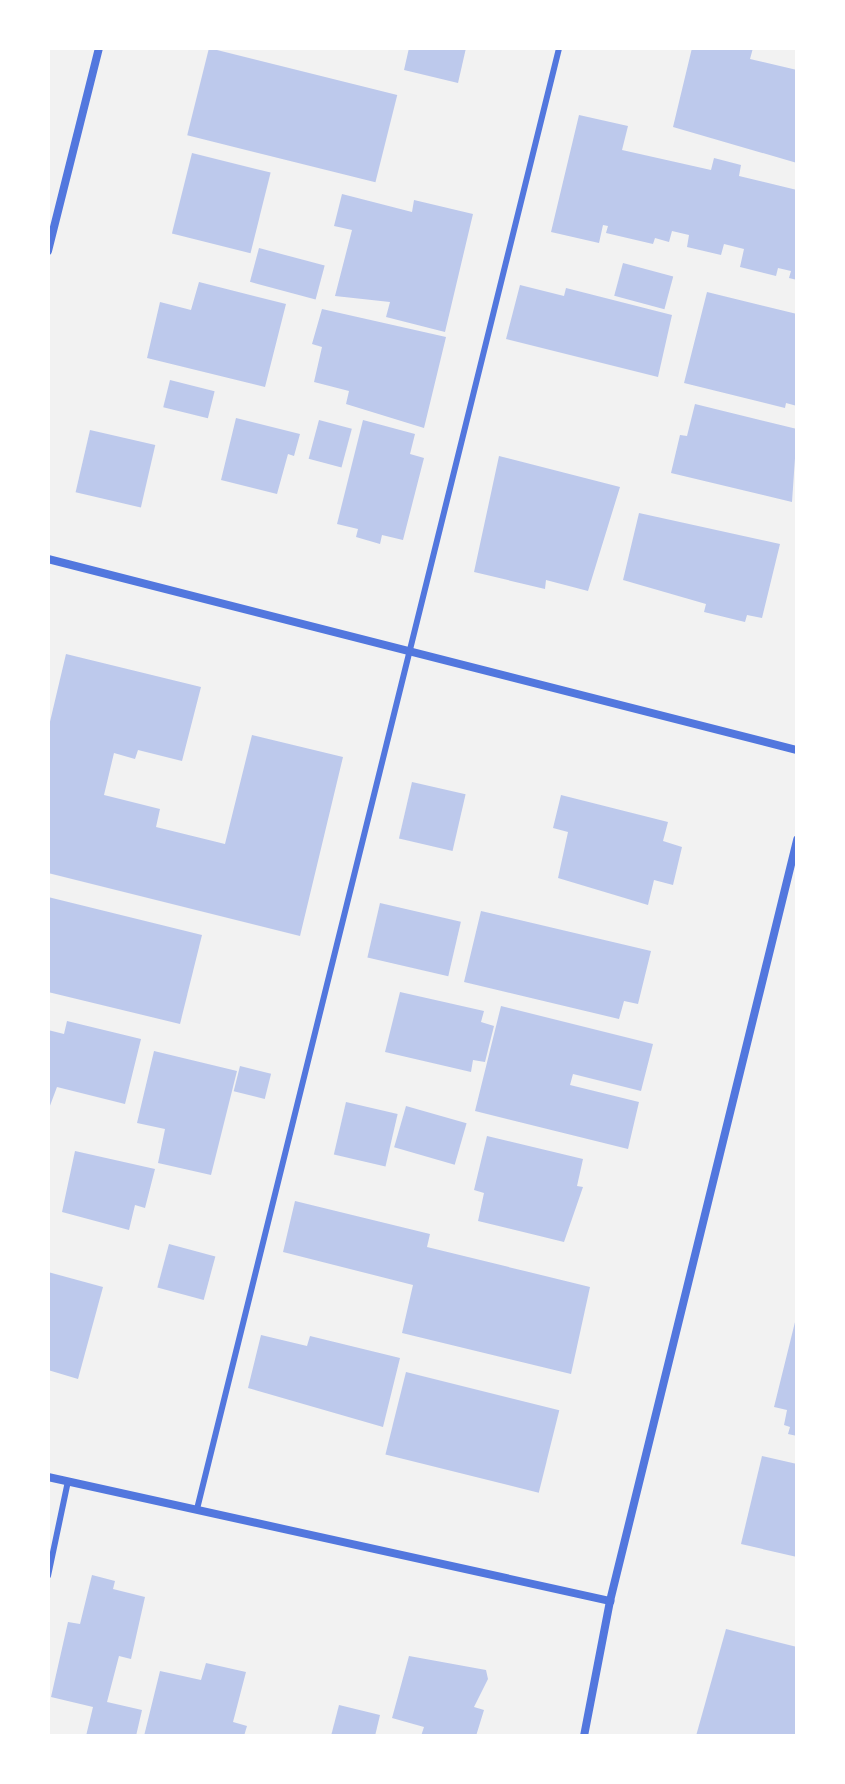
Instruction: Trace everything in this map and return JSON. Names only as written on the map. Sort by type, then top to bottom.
[{"type":"street","points":[[48,251],[99,48]]},
{"type":"street","points":[[48,559],[797,750]]},
{"type":"street","points":[[584,1736],[610,1601],[797,840]]},
{"type":"street","points":[[48,1477],[610,1601]]},
{"type":"lane","points":[[197,1509],[559,48]]},
{"type":"lane","points":[[48,1576],[68,1481]]},
{"type":"building","points":[[209,48],[397,95],[375,182],[187,135]]},
{"type":"building","points":[[409,48],[466,48],[458,83],[404,70]]},
{"type":"building","points":[[692,48],[753,48],[750,59],[797,70],[797,163],[673,127]]},
{"type":"building","points":[[579,115],[628,126],[622,150],[711,170],[714,158],[741,165],[739,176],[797,190],[797,280],[789,278],[791,271],[778,268],[776,276],[740,267],[744,249],[724,244],[721,255],[687,247],[689,235],[672,231],[669,242],[655,238],[653,244],[606,233],[608,226],[603,225],[599,243],[551,232]]},
{"type":"building","points":[[192,153],[271,173],[251,253],[172,234]]},
{"type":"building","points":[[342,194],[412,212],[414,200],[473,214],[445,332],[386,317],[390,302],[335,296],[352,230],[334,226]]},
{"type":"building","points":[[259,248],[325,266],[316,299],[250,282]]},
{"type":"building","points":[[623,263],[673,276],[664,309],[614,296]]},
{"type":"building","points":[[199,282],[286,304],[265,387],[147,358],[160,302],[191,310]]},
{"type":"building","points":[[520,285],[564,296],[566,288],[672,315],[658,377],[506,339]]},
{"type":"building","points":[[707,292],[797,314],[797,406],[786,403],[785,408],[684,383]]},
{"type":"building","points":[[322,309],[446,337],[424,428],[346,404],[349,391],[314,382],[322,347],[312,344]]},
{"type":"building","points":[[170,380],[215,391],[208,418],[163,407]]},
{"type":"building","points":[[695,404],[797,429],[792,502],[671,473],[680,435],[687,436]]},
{"type":"building","points":[[236,418],[300,434],[294,456],[288,454],[277,494],[221,480]]},
{"type":"building","points":[[319,420],[352,429],[341,467],[309,459]]},
{"type":"building","points":[[363,420],[415,434],[410,454],[424,458],[403,540],[382,535],[380,544],[356,537],[358,529],[337,524]]},
{"type":"building","points":[[90,430],[155,445],[141,507],[76,492]]},
{"type":"building","points":[[499,456],[620,487],[588,591],[546,580],[545,589],[474,572]]},
{"type":"building","points":[[639,513],[780,544],[762,618],[747,615],[745,622],[704,612],[706,604],[623,580]]},
{"type":"building","points":[[66,654],[201,687],[182,761],[138,750],[135,759],[114,753],[104,795],[160,809],[156,827],[225,844],[252,735],[343,757],[300,936],[48,873],[48,730]]},
{"type":"building","points":[[412,782],[466,794],[453,851],[399,839]]},
{"type":"building","points":[[561,795],[668,822],[663,841],[682,847],[673,885],[654,880],[648,905],[558,878],[568,832],[553,828]]},
{"type":"building","points":[[48,897],[202,935],[180,1024],[48,992]]},
{"type":"building","points":[[380,903],[461,922],[448,976],[367,958]]},
{"type":"building","points":[[481,911],[651,951],[638,1004],[624,1001],[619,1019],[464,982]]},
{"type":"building","points":[[400,992],[484,1011],[481,1022],[494,1026],[485,1062],[473,1060],[471,1072],[385,1052]]},
{"type":"building","points":[[501,1006],[653,1044],[641,1091],[573,1074],[570,1085],[639,1102],[628,1149],[475,1111]]},
{"type":"building","points":[[67,1021],[141,1039],[125,1104],[57,1087],[48,1111],[48,1030],[64,1034]]},
{"type":"building","points":[[154,1051],[237,1071],[211,1175],[158,1163],[165,1129],[137,1123]]},
{"type":"building","points":[[240,1066],[271,1074],[265,1099],[234,1091]]},
{"type":"building","points":[[346,1102],[398,1114],[385,1167],[334,1155]]},
{"type":"building","points":[[406,1106],[467,1123],[455,1165],[394,1147]]},
{"type":"building","points":[[487,1136],[583,1159],[577,1186],[583,1187],[564,1242],[478,1221],[484,1193],[474,1190]]},
{"type":"building","points":[[75,1151],[155,1169],[145,1208],[135,1205],[129,1230],[62,1212]]},
{"type":"building","points":[[295,1201],[430,1234],[427,1247],[590,1287],[571,1374],[402,1333],[413,1285],[283,1252]]},
{"type":"building","points":[[169,1244],[215,1256],[204,1300],[157,1287]]},
{"type":"building","points":[[48,1272],[103,1287],[78,1379],[48,1370]]},
{"type":"building","points":[[796,1318],[797,1436],[788,1434],[790,1427],[784,1425],[787,1410],[774,1407]]},
{"type":"building","points":[[261,1335],[307,1346],[310,1336],[400,1358],[383,1427],[248,1388]]},
{"type":"building","points":[[406,1372],[559,1410],[539,1493],[385,1454]]},
{"type":"building","points":[[762,1456],[797,1464],[797,1557],[741,1544]]},
{"type":"building","points":[[92,1575],[115,1581],[113,1589],[145,1597],[131,1659],[119,1656],[107,1702],[142,1710],[136,1736],[86,1736],[93,1707],[51,1697],[68,1622],[80,1624]]},
{"type":"building","points":[[726,1629],[797,1647],[797,1736],[696,1736]]},
{"type":"building","points":[[409,1656],[486,1670],[488,1679],[474,1707],[484,1710],[476,1736],[421,1736],[424,1727],[392,1718]]},
{"type":"building","points":[[206,1663],[246,1672],[233,1722],[247,1726],[244,1736],[144,1736],[160,1671],[201,1680]]},
{"type":"building","points":[[339,1705],[380,1715],[375,1736],[331,1736]]}]
